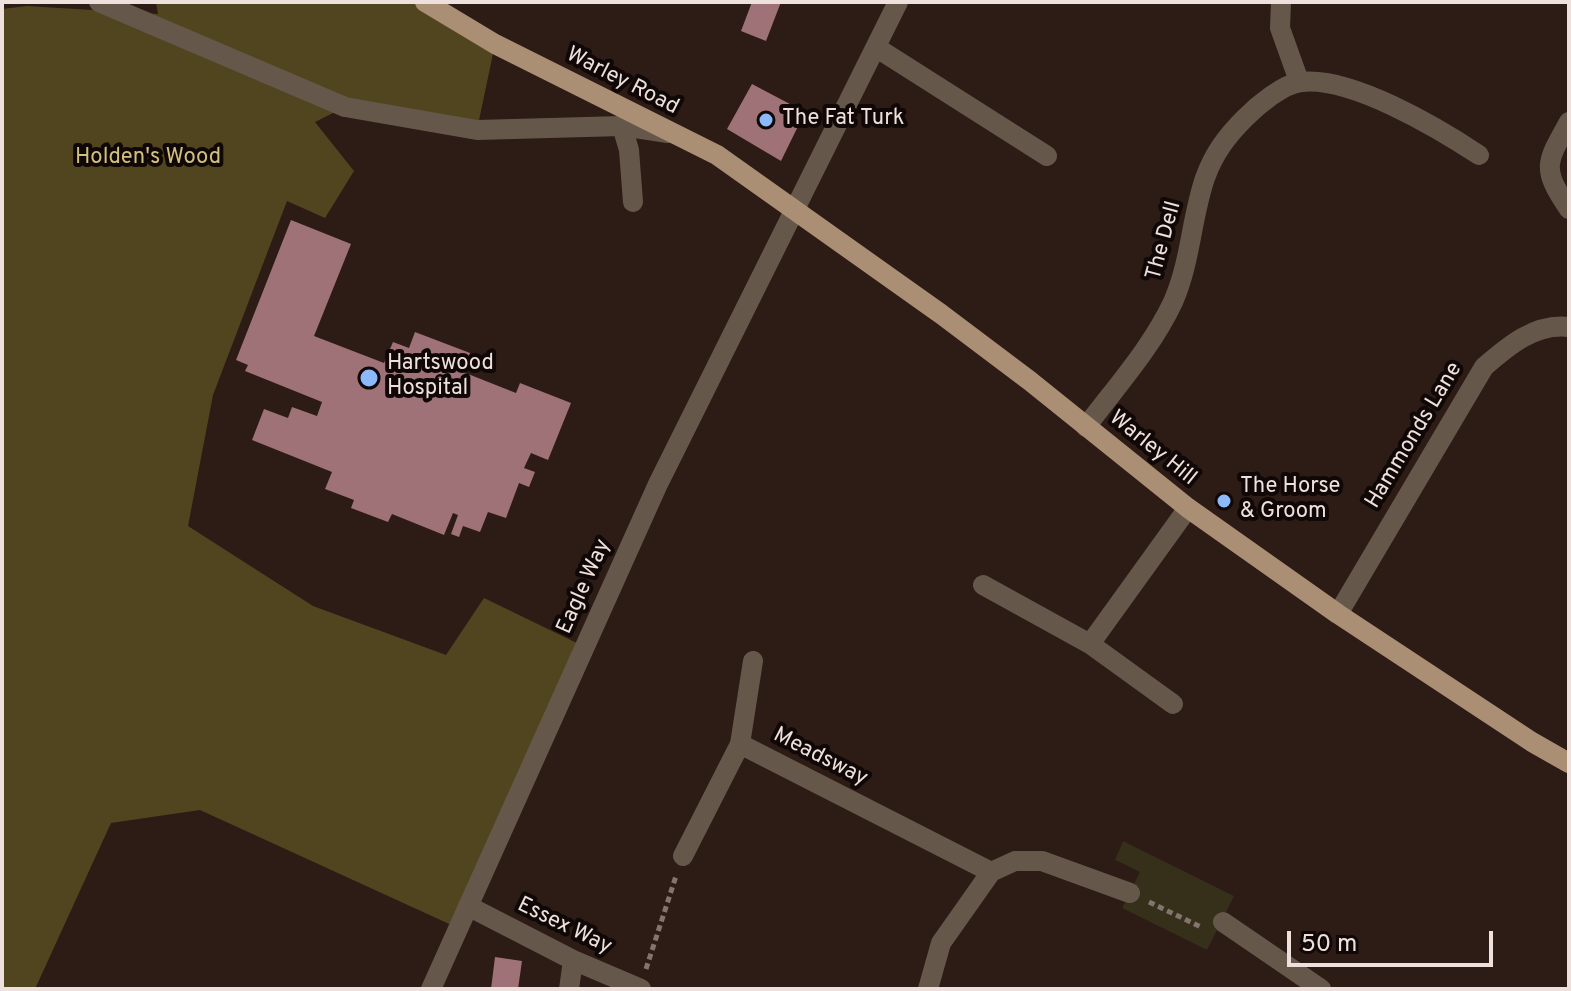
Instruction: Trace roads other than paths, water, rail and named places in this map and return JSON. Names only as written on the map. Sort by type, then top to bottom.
[{"type":"main road","name":"Warley Road","points":[[425,2],[495,44],[717,155],[795,210]]},
{"type":"main road","name":"Warley Hill","points":[[795,210],[941,314],[1188,508],[1338,614],[1532,742],[1568,760]]},
{"type":"street","points":[[99,2],[345,107],[477,130],[622,126],[668,133]]},
{"type":"street","name":"Eagle Way","points":[[431,989],[658,484],[898,2]]},
{"type":"street","points":[[1281,2],[1280,28],[1299,81],[1335,84],[1408,112],[1435,125],[1479,155]]},
{"type":"street","points":[[877,48],[1047,156]]},
{"type":"street","name":"The Dell","points":[[1086,427],[1159,329],[1173,301],[1188,264],[1205,178],[1222,141],[1262,101],[1299,81]]},
{"type":"street","points":[[1569,122],[1549,158],[1552,184],[1569,209]]},
{"type":"street","points":[[622,126],[629,150],[633,202]]},
{"type":"street","name":"Hammonds Lane","points":[[1338,614],[1484,367],[1507,347],[1537,330],[1557,325],[1569,327]]},
{"type":"street","points":[[1090,644],[1188,508]]},
{"type":"street","points":[[983,585],[1090,644],[1173,704]]},
{"type":"street","points":[[740,744],[753,661]]},
{"type":"street","name":"Meadsway","points":[[683,856],[740,744],[991,872]]},
{"type":"street","points":[[928,989],[941,943],[991,872],[1015,861],[1042,861],[1130,893]]},
{"type":"street","name":"Essex Way","points":[[468,906],[573,960],[640,989]]},
{"type":"street","points":[[1223,922],[1321,989]]},
{"type":"street","points":[[569,989],[573,960]]},
{"type":"place","name":"The Fat Turk","points":[[766,120]]},
{"type":"place","name":"Hartswood Hospital","points":[[369,378]]},
{"type":"place","name":"The Horse & Groom","points":[[1224,501]]},
{"type":"park label","name":"Holden's Wood","points":[[148,159]]}]
